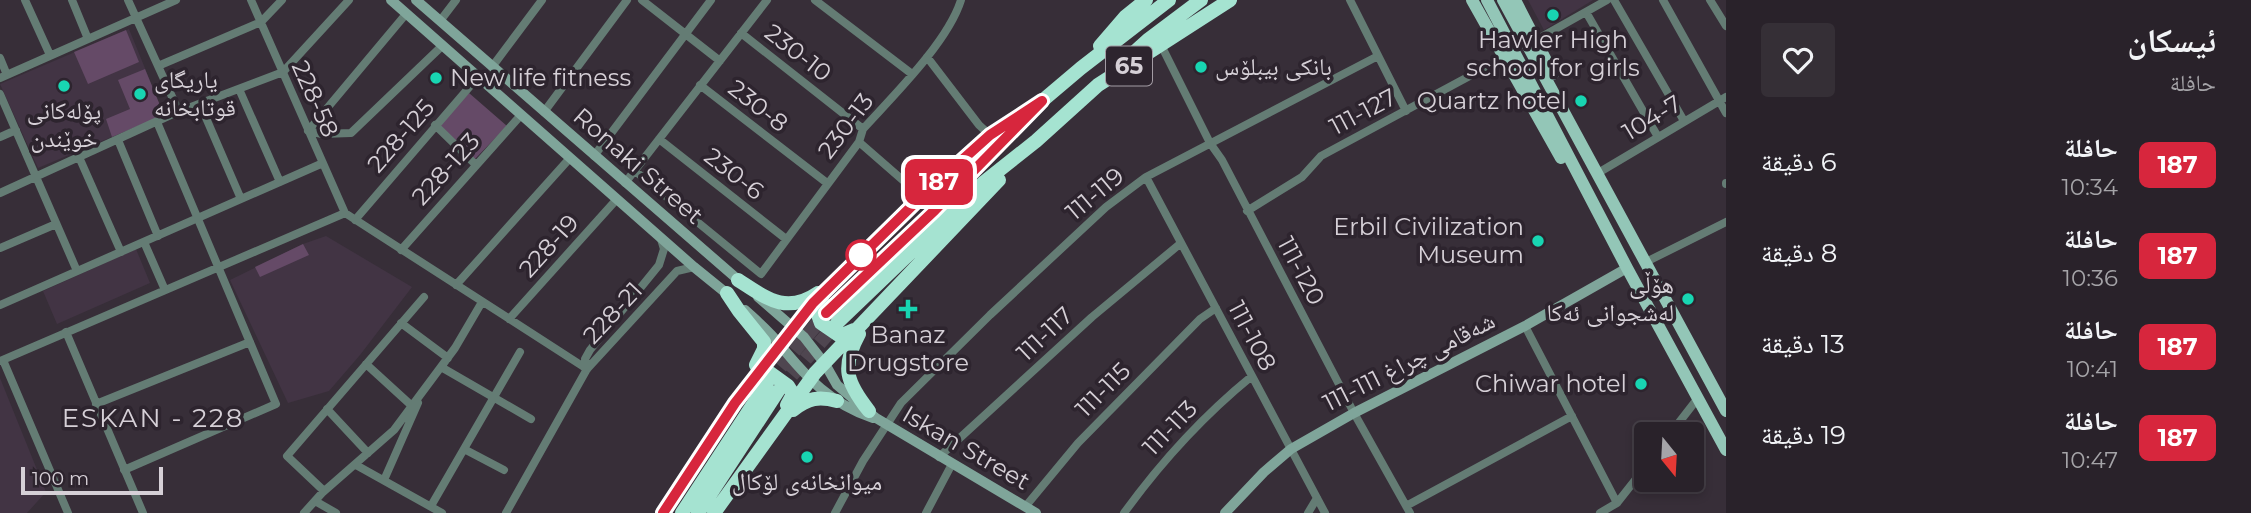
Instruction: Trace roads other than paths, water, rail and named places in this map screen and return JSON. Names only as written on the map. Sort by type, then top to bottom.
[{"type":"highway","name":"65","points":[[1081,68],[1125,16],[1146,0]]},
{"type":"highway","name":"65","points":[[826,313],[935,210],[1042,101],[1169,0]]},
{"type":"highway","name":"65","points":[[838,323],[983,183],[1035,141],[1149,39],[1200,0]]},
{"type":"highway","name":"65","points":[[1098,85],[1230,0]]},
{"type":"highway","name":"65","points":[[663,513],[735,403],[813,303],[921,197],[990,135],[1042,101]]},
{"type":"highway","name":"65","points":[[714,513],[809,380],[1035,141]]},
{"type":"highway","points":[[854,261],[819,304],[817,316],[821,323],[840,336],[849,334],[866,320]]},
{"type":"highway","points":[[738,280],[776,301],[793,304],[810,298],[841,275]]},
{"type":"highway","points":[[727,293],[761,337],[764,345],[760,359],[735,403]]},
{"type":"highway","points":[[866,320],[853,345],[847,365],[856,392],[877,418]]},
{"type":"highway","points":[[735,403],[764,373],[771,373],[792,391],[792,398],[761,447]]},
{"type":"highway","points":[[682,513],[772,387],[698,513]]},
{"type":"highway","points":[[779,422],[810,399],[823,397],[837,401]]},
{"type":"main road","name":"Ronaki Street","points":[[391,0],[727,293],[780,344]]},
{"type":"main road","points":[[1472,0],[1566,167],[1607,229]]},
{"type":"main road","points":[[1486,0],[1726,450]]},
{"type":"main road","points":[[1503,0],[1726,411]]},
{"type":"main road","points":[[1515,0],[1598,173]]},
{"type":"main road","name":"Ronaki Street","points":[[420,4],[794,328]]},
{"type":"main road","points":[[409,17],[420,4]]},
{"type":"main road","name":"شەقامی چراغ 111-111","points":[[1225,513],[1264,472],[1291,449],[1354,413],[1525,326],[1627,268]]},
{"type":"main road","name":"Iskan Street","points":[[794,328],[811,345],[837,385],[877,418],[1023,508],[1036,513]]},
{"type":"main road","name":"Iskan Street","points":[[780,344],[809,380],[837,401],[877,418]]},
{"type":"street","points":[[25,0],[50,55]]},
{"type":"street","points":[[72,0],[88,38]]},
{"type":"street","points":[[128,0],[178,112]]},
{"type":"street","points":[[0,58],[4,76],[176,0]]},
{"type":"street","name":"228-58","points":[[251,0],[345,213]]},
{"type":"street","points":[[158,66],[261,22],[282,0]]},
{"type":"street","points":[[0,193],[178,112],[283,72],[349,0]]},
{"type":"street","points":[[440,21],[456,0]]},
{"type":"street","points":[[492,67],[542,0]]},
{"type":"street","points":[[544,112],[627,0]]},
{"type":"street","points":[[642,0],[720,61]]},
{"type":"street","points":[[594,156],[711,0]]},
{"type":"street","points":[[625,183],[766,0]]},
{"type":"street","points":[[815,0],[912,74]]},
{"type":"street","name":"230-13","points":[[635,171],[761,274],[859,142],[863,129],[927,57],[958,12],[961,0]]},
{"type":"street","points":[[1350,0],[1406,111]]},
{"type":"street","points":[[1536,40],[1607,0]]},
{"type":"street","points":[[1615,0],[1684,121]]},
{"type":"street","points":[[1663,0],[1723,99],[1726,113]]},
{"type":"street","points":[[1710,0],[1723,15],[1726,26]]},
{"type":"street","points":[[1586,12],[1657,137]]},
{"type":"street","points":[[409,17],[308,131],[322,134],[351,133],[442,46]]},
{"type":"street","name":"230-10","points":[[741,33],[863,129]]},
{"type":"street","name":"111-120","points":[[1161,45],[1210,143],[1222,160],[1354,413],[1408,509]]},
{"type":"street","name":"111-119","points":[[835,513],[863,461],[877,418],[901,403],[1106,207],[1146,177],[1378,56]]},
{"type":"street","points":[[927,57],[979,125],[990,135]]},
{"type":"street","name":"111-127","points":[[1247,211],[1302,177],[1321,156],[1505,57]]},
{"type":"street","name":"228-125","points":[[357,222],[435,125],[478,77]]},
{"type":"street","name":"230-8","points":[[700,85],[827,183]]},
{"type":"street","points":[[239,89],[280,182]]},
{"type":"street","points":[[0,94],[77,271]]},
{"type":"street","name":"104-7","points":[[1598,173],[1723,99]]},
{"type":"street","points":[[200,104],[241,199]]},
{"type":"street","name":"228-123","points":[[401,250],[521,115]]},
{"type":"street","points":[[124,470],[276,404],[157,122]]},
{"type":"street","points":[[435,125],[476,165]]},
{"type":"street","points":[[0,137],[16,130]]},
{"type":"street","name":"230-6","points":[[659,139],[786,239]]},
{"type":"street","points":[[118,140],[158,236]]},
{"type":"street","points":[[859,142],[921,197]]},
{"type":"street","points":[[79,157],[121,252]]},
{"type":"street","points":[[456,285],[570,158]]},
{"type":"street","points":[[0,305],[323,163]]},
{"type":"street","name":"111-108","points":[[1146,177],[1325,513]]},
{"type":"street","name":"228-19","points":[[509,319],[617,199]]},
{"type":"street","points":[[68,513],[2,361],[345,213],[587,369],[506,513]]},
{"type":"street","points":[[1646,262],[1726,222]]},
{"type":"street","points":[[0,248],[56,224]]},
{"type":"street","name":"228-21","points":[[587,369],[585,359],[590,350],[659,265],[664,249],[661,238]]},
{"type":"street","points":[[144,242],[165,290]]},
{"type":"street","name":"111-117","points":[[939,457],[1092,317],[1181,243]]},
{"type":"street","name":"228-21","points":[[587,369],[677,271],[694,267]]},
{"type":"street","points":[[324,491],[286,456],[424,296]]},
{"type":"street","points":[[304,513],[324,491],[394,430],[448,358],[482,302]]},
{"type":"street","name":"111-115","points":[[1023,508],[1077,443],[1200,318],[1216,308]]},
{"type":"street","points":[[401,323],[448,358]]},
{"type":"street","points":[[1525,326],[1618,503]]},
{"type":"street","points":[[66,332],[143,513]]},
{"type":"street","points":[[96,404],[250,342]]},
{"type":"street","points":[[431,506],[520,352]]},
{"type":"street","points":[[366,364],[412,406]]},
{"type":"street","points":[[441,367],[531,419]]},
{"type":"street","name":"111-113","points":[[1124,513],[1154,471],[1225,398],[1252,376]]},
{"type":"street","points":[[384,480],[423,391]]},
{"type":"street","points":[[1679,422],[1698,398]]},
{"type":"street","points":[[327,409],[368,453]]},
{"type":"street","points":[[1408,509],[1572,416]]},
{"type":"street","points":[[464,449],[504,470]]},
{"type":"street","points":[[926,513],[952,464]]},
{"type":"street","points":[[356,465],[442,513]]},
{"type":"street","points":[[1600,513],[1618,503],[1634,482]]},
{"type":"street","points":[[1308,513],[1317,498]]},
{"type":"street","points":[[315,501],[336,513]]},
{"type":"tunnel","points":[[767,383],[826,313]]},
{"type":"tunnel","points":[[778,391],[837,323]]},
{"type":"place","name":"Hawler High school for girls","points":[[1553,15]]},
{"type":"place","name":"بانکی بیبلۆس","points":[[1201,67]]},
{"type":"place","name":"New life fitness","points":[[436,78]]},
{"type":"place","name":"پۆلەکانی خوێندن","points":[[64,86]]},
{"type":"place","name":"یاریگای قوتابخانە","points":[[140,94]]},
{"type":"place","name":"Quartz hotel","points":[[1581,101]]},
{"type":"place","name":"Erbil Civilization Museum","points":[[1538,241]]},
{"type":"place","name":"هۆڵی لەشجوانی ئەکا","points":[[1688,299]]},
{"type":"place","name":"Banaz Drugstore","points":[[908,309]]},
{"type":"place","name":"Chiwar hotel","points":[[1641,384]]},
{"type":"place","name":"میوانخانەی لۆکال","points":[[807,457]]},
{"type":"district","name":"ESKAN - 228","points":[[153,418]]}]
